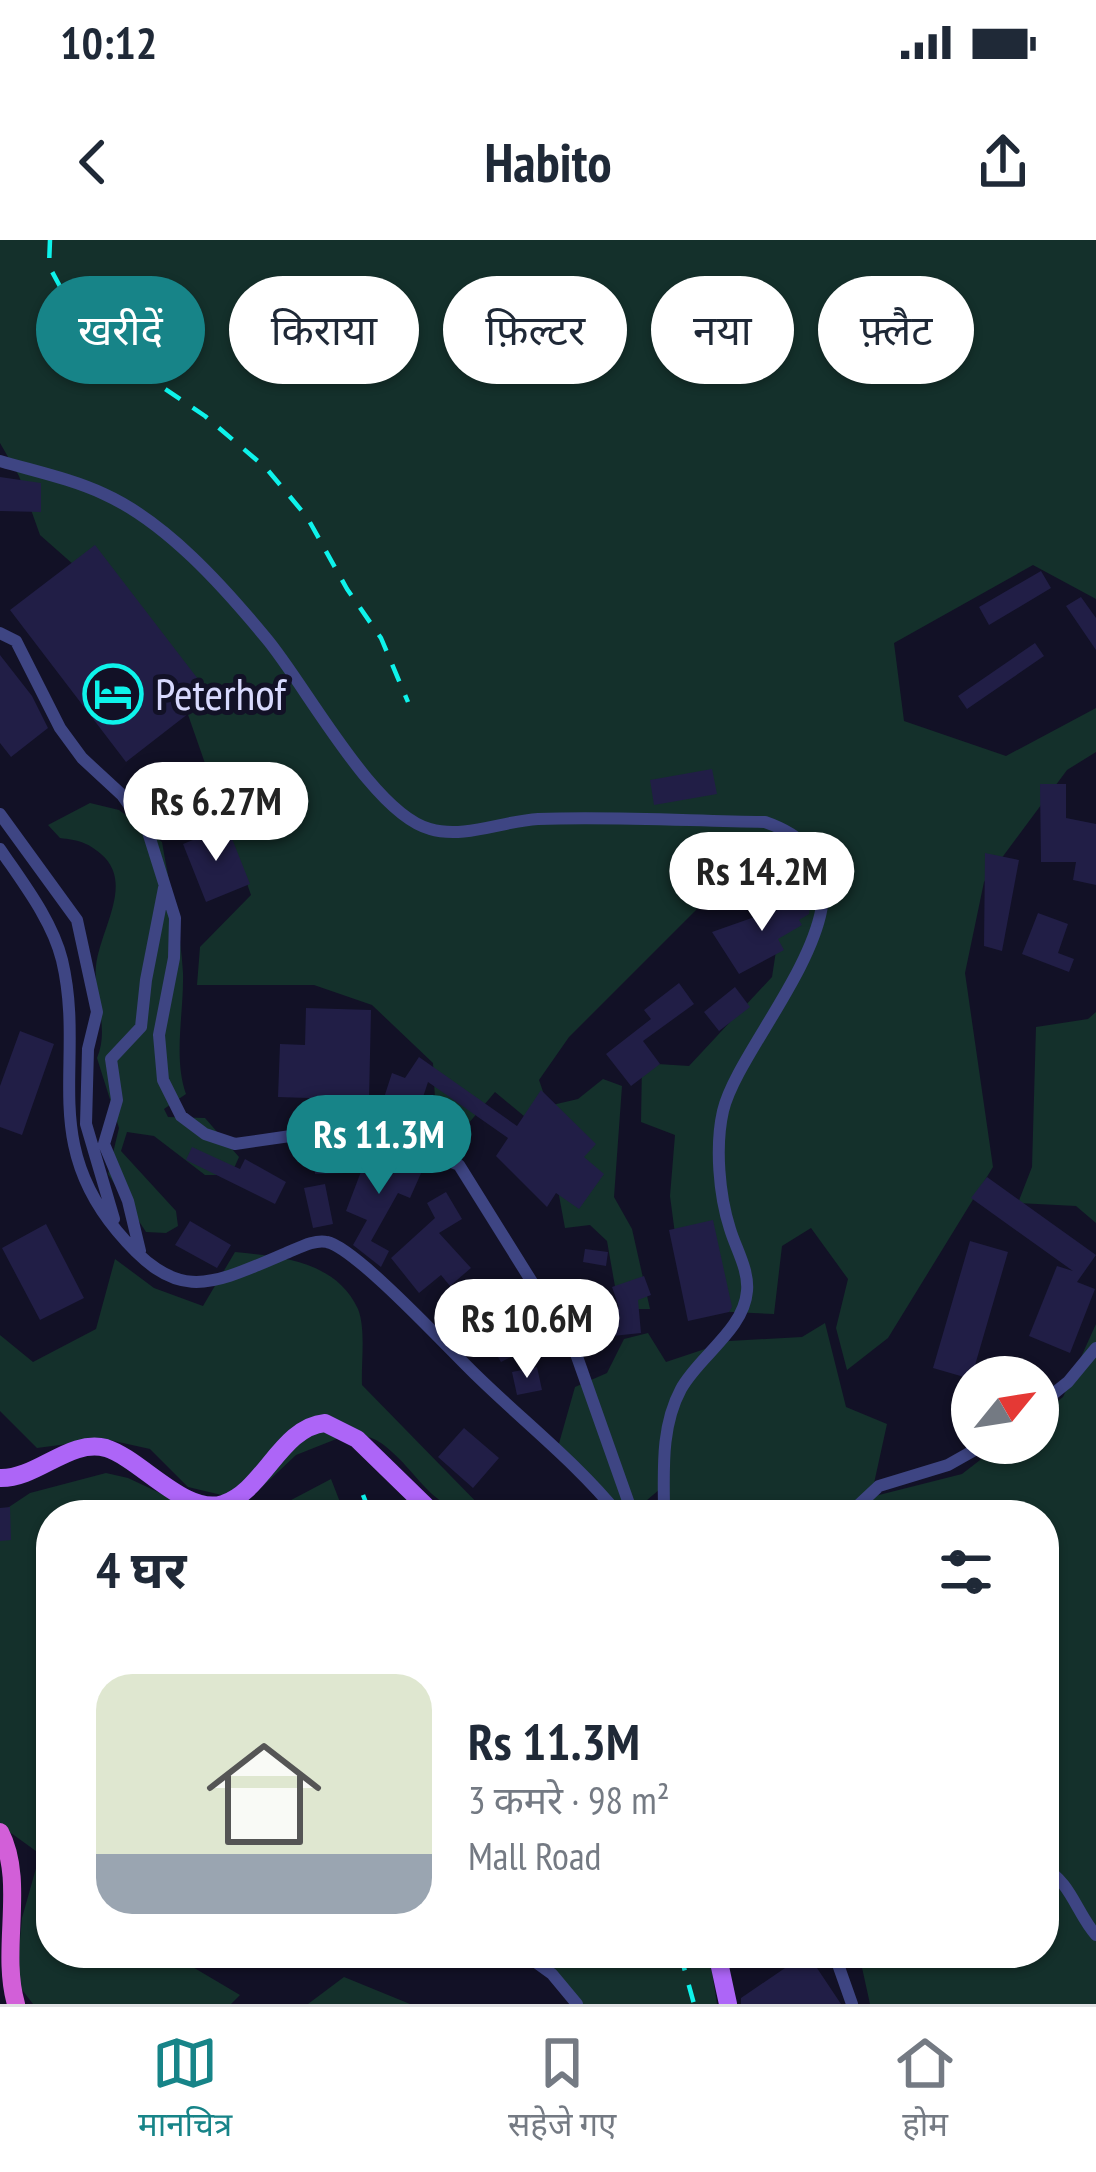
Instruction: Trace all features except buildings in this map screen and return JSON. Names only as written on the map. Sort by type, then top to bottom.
[{"type":"highway","points":[[0,1832],[8,1858],[4,1970],[16,2004]]},
{"type":"main road","points":[[228,1500],[305,1430],[325,1424],[358,1439],[420,1500]]},
{"type":"main road","points":[[0,1478],[26,1475],[95,1446],[129,1459],[182,1496],[199,1500]]},
{"type":"main road","points":[[720,1968],[728,2004]]},
{"type":"street","points":[[0,461],[103,493],[166,536],[267,639],[336,737],[402,816],[427,829],[451,833],[534,819],[765,822],[783,828],[811,853],[823,888],[814,940],[730,1090],[721,1122],[724,1210],[747,1291],[738,1317],[691,1373],[674,1404],[666,1433],[664,1500]]},
{"type":"street","points":[[0,633],[16,641],[60,728],[82,758],[122,795],[148,832],[175,918],[174,958],[159,1035],[163,1080],[181,1116],[205,1134],[235,1144],[325,1131],[376,1133],[456,1162],[575,1351],[628,1500]]},
{"type":"street","points":[[0,814],[76,920],[97,1012],[88,1049],[86,1124],[118,1232]]},
{"type":"street","points":[[0,849],[31,895],[61,956],[69,1021],[71,1142],[96,1201],[118,1232],[176,1280],[197,1284],[247,1270],[317,1241],[341,1248],[370,1270],[606,1500]]},
{"type":"street","points":[[141,1253],[128,1202],[104,1144],[107,1121],[117,1100],[111,1059],[141,1027],[165,881]]},
{"type":"street","points":[[1059,1389],[1096,1348]]},
{"type":"street","points":[[864,1500],[879,1486],[951,1463]]},
{"type":"street","points":[[1059,1879],[1096,1935]]},
{"type":"street","points":[[544,1968],[577,2004]]},
{"type":"street","points":[[839,1968],[852,2004]]},
{"type":"green space","points":[[0,240],[1096,240],[1096,599],[1033,565],[894,643],[904,721],[1006,756],[1096,708],[1096,752],[1067,770],[984,882],[965,973],[993,1167],[888,1338],[847,1370],[836,1328],[848,1279],[811,1228],[782,1246],[774,1314],[711,1311],[678,1257],[670,1196],[675,1135],[641,1122],[642,1063],[689,1066],[772,977],[781,918],[759,885],[712,894],[569,1037],[539,1080],[548,1106],[578,1099],[603,1079],[622,1086],[614,1197],[632,1229],[650,1309],[619,1309],[607,1241],[590,1225],[565,1228],[548,1136],[495,1092],[468,1124],[435,1099],[433,1063],[372,1005],[314,985],[197,985],[200,947],[251,895],[178,686],[74,565],[40,535],[19,476],[0,443]]},
{"type":"green space","points":[[90,803],[119,810],[162,842],[182,957],[180,1050],[186,1094],[164,1109],[168,1117],[205,1118],[239,1157],[231,1175],[205,1175],[154,1136],[127,1132],[121,1151],[176,1211],[178,1226],[166,1233],[146,1232],[108,1174],[119,1128],[97,1058],[102,1024],[96,966],[113,907],[115,879],[111,866],[96,850],[60,838],[48,825]]},
{"type":"green space","points":[[1096,1012],[1096,1223],[1076,1206],[1018,1203],[1032,1167],[1036,1027],[1088,1019]]},
{"type":"green space","points":[[235,1252],[306,1264],[336,1281],[358,1309],[362,1385],[474,1500],[440,1500],[381,1443],[354,1432],[296,1455],[261,1488],[230,1497],[188,1487],[150,1449],[105,1439],[37,1448],[0,1411],[0,1335],[33,1362],[96,1329],[115,1259],[154,1288],[203,1306]]},
{"type":"green space","points":[[825,1323],[846,1407],[887,1424],[871,1497],[962,1474],[975,1464],[1059,1464],[1059,1400],[1096,1324],[1096,2004],[870,2004],[862,1968],[1059,1968],[1059,1500],[668,1500],[666,1484],[647,1500],[606,1500],[556,1454],[575,1387],[607,1373],[624,1339],[648,1333],[666,1362],[729,1341],[802,1337]]},
{"type":"green space","points":[[106,1473],[175,1500],[36,1500],[36,1851],[0,1825],[0,1513],[30,1493]]},
{"type":"green space","points":[[331,1479],[339,1500],[291,1500]]},
{"type":"green space","points":[[36,1868],[36,1968],[194,1968],[240,1995],[231,2004],[33,2004],[16,1982],[22,1918]]},
{"type":"green space","points":[[553,1968],[711,1968],[717,2004],[573,2004]]},
{"type":"green space","points":[[344,1977],[410,2004],[308,2004]]},
{"type":"railway","points":[[50,240],[49,266],[71,307],[130,365],[205,416],[266,468],[307,517],[381,638],[408,702]]},
{"type":"railway","points":[[363,1495],[365,1500]]},
{"type":"railway","points":[[684,1968],[694,2004]]},
{"type":"place","name":"Peterhof","points":[[113,694]]}]
